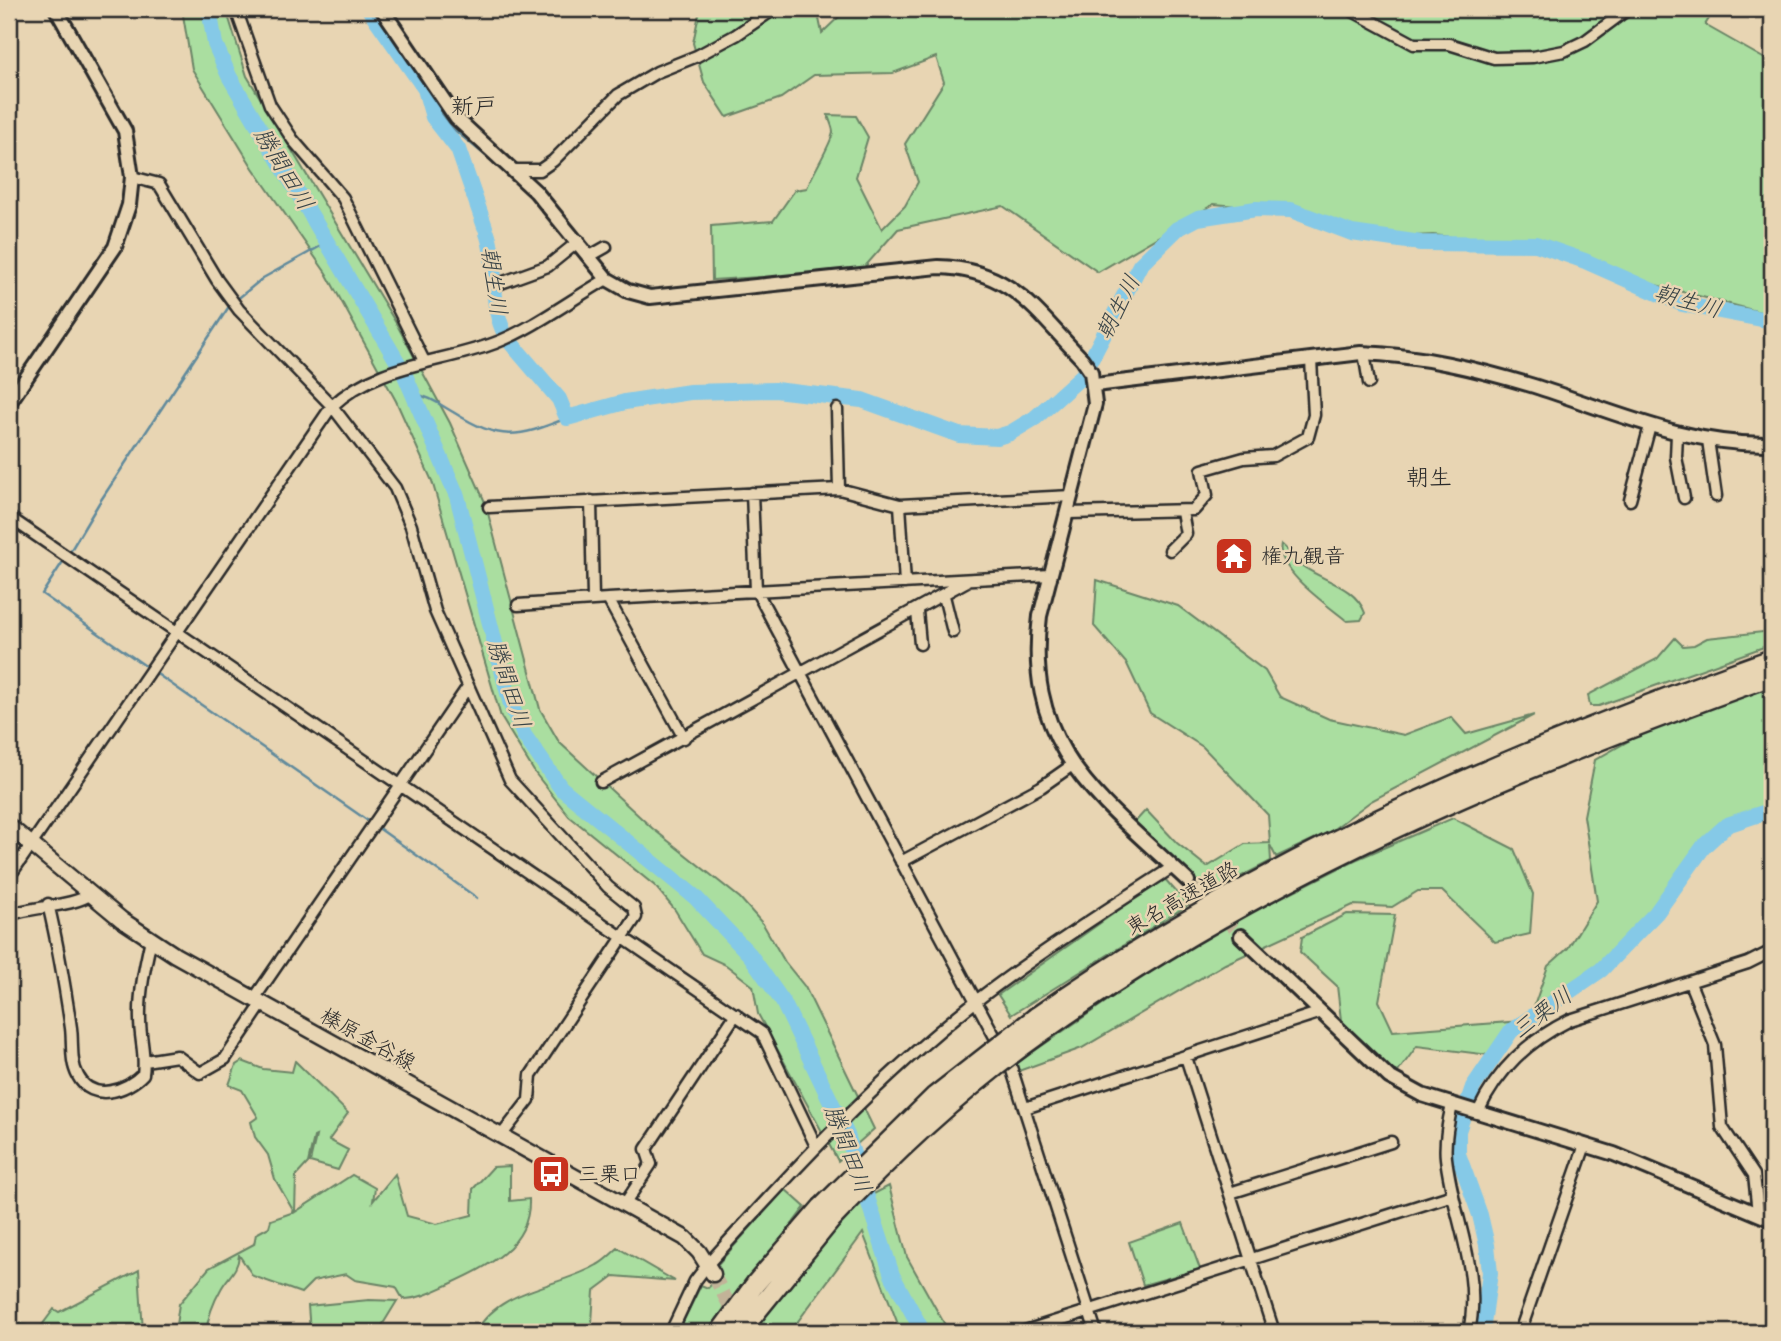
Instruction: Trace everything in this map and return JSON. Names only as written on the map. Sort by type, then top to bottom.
[{"type":"highway","name":"東名高速道路","points":[[720,1332],[756,1283],[826,1214],[935,1096],[1187,919],[1341,836],[1549,743],[1772,659]]},
{"type":"highway","name":"東名高速道路","points":[[1041,1023],[1184,939],[1364,842],[1559,756],[1772,676]]},
{"type":"highway","name":"東名高速道路","points":[[740,1332],[826,1214]]},
{"type":"main road","name":"榛原金谷線","points":[[9,826],[150,939],[685,1238],[710,1269]]},
{"type":"street","points":[[9,403],[115,247],[129,205],[132,177],[125,131],[56,9]]},
{"type":"street","points":[[236,9],[270,104],[293,140],[343,198],[424,361]]},
{"type":"street","points":[[382,9],[456,118],[514,170],[579,241],[607,279],[628,291],[650,297],[938,267],[974,270],[996,278],[1015,290],[1082,359],[1093,378],[1093,416],[1040,616],[1038,667],[1049,721],[1071,766],[1188,881]]},
{"type":"street","points":[[514,170],[540,170],[553,161],[618,95],[657,72],[726,41],[774,9]]},
{"type":"street","points":[[1349,9],[1414,44],[1449,44],[1493,58],[1533,57],[1564,51],[1585,41],[1628,9]]},
{"type":"street","points":[[132,177],[159,184],[210,269],[239,310],[332,405],[395,488],[411,526],[435,611],[510,780],[608,887],[635,908],[636,917],[557,1031],[531,1075],[529,1100],[501,1136]]},
{"type":"street","points":[[500,282],[539,271],[579,241]]},
{"type":"street","points":[[590,256],[606,247]]},
{"type":"street","points":[[9,877],[332,405],[349,390],[377,375],[497,342],[607,279]]},
{"type":"street","points":[[1093,378],[1311,360],[1364,353],[1402,354],[1492,374],[1677,434],[1708,440],[1772,444]]},
{"type":"street","points":[[1364,353],[1369,383]]},
{"type":"street","points":[[1068,513],[1194,510],[1207,495],[1202,470],[1244,457],[1273,456],[1308,437],[1314,415],[1311,360]]},
{"type":"street","points":[[837,409],[839,489]]},
{"type":"street","points":[[1630,500],[1650,426]]},
{"type":"street","points":[[1677,434],[1676,457],[1684,498]]},
{"type":"street","points":[[1708,440],[1716,496]]},
{"type":"street","points":[[489,507],[839,489],[900,505],[1072,496]]},
{"type":"street","points":[[752,493],[756,590],[799,675],[1011,1067],[1096,1332]]},
{"type":"street","points":[[591,502],[593,599]]},
{"type":"street","points":[[900,505],[905,583]]},
{"type":"street","points":[[1170,550],[1186,534],[1182,512]]},
{"type":"street","points":[[9,517],[762,1033],[816,1146]]},
{"type":"street","points":[[518,605],[1051,575]]},
{"type":"street","points":[[601,782],[917,611],[967,580]]},
{"type":"street","points":[[944,596],[953,632]]},
{"type":"street","points":[[608,599],[684,738]]},
{"type":"street","points":[[917,611],[920,644]]},
{"type":"street","points":[[145,1061],[177,1056],[200,1073],[225,1059],[258,1001],[399,784],[467,688]]},
{"type":"street","points":[[901,862],[1041,787],[1071,766]]},
{"type":"street","points":[[671,1332],[695,1281],[710,1269],[816,1146],[853,1109],[975,1002],[1049,948],[1174,867]]},
{"type":"street","points":[[9,915],[48,904],[83,899],[91,894]]},
{"type":"street","points":[[48,904],[58,947],[77,1075],[90,1088],[114,1091],[133,1084],[143,1074],[145,1061],[140,1021],[142,986],[150,939]]},
{"type":"street","points":[[1241,936],[1389,1077],[1422,1095],[1615,1154],[1772,1220]]},
{"type":"street","points":[[1478,1112],[1489,1089],[1513,1058],[1549,1031],[1570,1020],[1690,983],[1748,963],[1772,951]]},
{"type":"street","points":[[1690,983],[1715,1045],[1722,1127],[1754,1175],[1758,1213]]},
{"type":"street","points":[[1025,1108],[1321,1012]]},
{"type":"street","points":[[624,1205],[651,1164],[646,1149],[736,1014]]},
{"type":"street","points":[[1186,1056],[1275,1332]]},
{"type":"street","points":[[1452,1105],[1445,1155],[1452,1195],[1470,1260],[1474,1298],[1469,1332]]},
{"type":"street","points":[[1230,1193],[1391,1142]]},
{"type":"street","points":[[1520,1332],[1585,1145]]},
{"type":"street","points":[[1022,1332],[1452,1195]]},
{"type":"green space","points":[[182,9],[226,9],[247,76],[396,323],[450,423],[485,502],[540,709],[559,742],[652,828],[740,898],[763,924],[785,962],[805,987],[874,1129],[838,1161],[758,1014],[753,986],[726,965],[702,954],[675,910],[655,886],[569,816],[535,773],[501,717],[432,481],[396,401],[326,273],[253,168],[192,69]]},
{"type":"green space","points":[[700,9],[817,9],[822,33],[847,9],[1715,9],[1705,25],[1772,63],[1772,315],[1613,274],[1585,261],[1518,244],[1433,235],[1371,238],[1311,212],[1214,204],[1098,272],[1003,206],[898,229],[861,271],[712,280],[711,226],[773,221],[795,190],[807,188],[832,137],[833,130],[828,115],[856,116],[868,137],[856,177],[882,229],[905,206],[918,182],[905,144],[944,82],[936,57],[893,73],[814,75],[781,98],[727,117],[704,82],[693,43]]},
{"type":"green space","points":[[1281,544],[1303,567],[1352,595],[1365,613],[1361,620],[1347,621],[1305,587],[1286,565],[1281,554]]},
{"type":"green space","points":[[1097,580],[1178,606],[1265,671],[1280,697],[1329,719],[1404,735],[1451,717],[1466,734],[1534,715],[1371,801],[1331,831],[1276,857],[1270,845],[1271,861],[1209,893],[1135,822],[1146,810],[1177,843],[1207,867],[1245,844],[1270,843],[1268,815],[1203,747],[1150,713],[1127,664],[1094,626]]},
{"type":"green space","points":[[1772,631],[1772,644],[1599,706],[1590,706],[1588,695],[1657,659],[1675,638],[1683,646],[1694,645],[1707,638]]},
{"type":"green space","points":[[1772,685],[1772,809],[1709,836],[1668,896],[1607,968],[1532,1012],[1548,966],[1568,948],[1597,901],[1584,816],[1595,760],[1648,730]]},
{"type":"green space","points":[[1453,818],[1514,849],[1533,894],[1530,934],[1495,942],[1442,891],[1418,891],[1392,907],[1353,905],[1225,964],[1082,1048],[1016,1072],[1014,1065],[1191,943],[1355,860]]},
{"type":"green space","points":[[1164,878],[1188,905],[1011,1015],[998,995]]},
{"type":"green space","points":[[1347,914],[1395,915],[1379,1001],[1393,1031],[1510,1022],[1489,1055],[1417,1046],[1395,1076],[1341,1020],[1337,986],[1300,952],[1302,937]]},
{"type":"green space","points":[[242,1061],[263,1069],[292,1072],[295,1061],[348,1113],[329,1140],[348,1150],[338,1170],[310,1162],[316,1136],[314,1137],[308,1163],[296,1176],[295,1212],[352,1175],[375,1188],[373,1201],[395,1174],[407,1216],[437,1224],[472,1215],[473,1189],[493,1167],[510,1166],[510,1201],[529,1199],[523,1230],[515,1242],[492,1262],[438,1289],[409,1299],[403,1299],[396,1287],[355,1280],[346,1274],[313,1281],[301,1293],[253,1276],[239,1255],[235,1269],[213,1305],[206,1332],[175,1332],[179,1304],[209,1268],[254,1244],[256,1234],[269,1227],[271,1220],[294,1212],[275,1179],[268,1155],[255,1137],[251,1122],[258,1117],[242,1090],[229,1085],[236,1065]]},
{"type":"green space","points":[[889,1186],[907,1257],[949,1332],[901,1332],[863,1233],[790,1332],[749,1332],[854,1204]]},
{"type":"green space","points":[[785,1189],[805,1207],[710,1332],[678,1332],[701,1285],[708,1288],[721,1274],[717,1265]]},
{"type":"green space","points":[[1183,1223],[1200,1269],[1143,1285],[1129,1242]]},
{"type":"green space","points":[[618,1248],[675,1281],[614,1276],[594,1291],[592,1323],[583,1332],[476,1332],[486,1317],[499,1306],[530,1291],[582,1273],[603,1262]]},
{"type":"green space","points":[[139,1270],[143,1332],[9,1332],[9,1321],[39,1329],[54,1309],[59,1312]]},
{"type":"green space","points":[[369,1300],[397,1301],[378,1332],[277,1332],[275,1330],[310,1331],[308,1306]]},
{"type":"waterway","name":"勝間田川","points":[[209,9],[215,44],[229,76],[404,373],[457,496],[511,705],[524,735],[561,788],[695,897],[750,955],[783,1002],[847,1135],[892,1275],[923,1332]]},
{"type":"waterway","name":"朝生川","points":[[369,9],[425,89],[433,117],[458,149],[485,227]]},
{"type":"waterway","points":[[425,89],[452,128],[492,161]]},
{"type":"waterway","points":[[541,164],[560,147]]},
{"type":"waterway","points":[[517,165],[525,166]]},
{"type":"waterway","name":"朝生川","points":[[511,343],[559,399],[567,418],[625,402],[690,392],[775,390],[862,400],[959,435],[997,437],[1010,433],[1035,418],[1083,375],[1140,265],[1177,229],[1198,218],[1256,209],[1291,210],[1352,233],[1421,243],[1536,244],[1585,261],[1682,304],[1772,321]]},
{"type":"waterway","name":"朝生川","points":[[487,233],[496,306],[503,330]]},
{"type":"waterway","points":[[235,301],[263,278],[328,242]]},
{"type":"waterway","points":[[68,555],[99,503],[230,305]]},
{"type":"waterway","points":[[413,394],[429,398],[484,428],[509,434],[535,430],[567,418]]},
{"type":"waterway","points":[[9,523],[63,561]]},
{"type":"waterway","points":[[64,560],[42,594],[371,823]]},
{"type":"waterway","name":"三栗川","points":[[1482,1332],[1490,1273],[1487,1245],[1480,1215],[1458,1154],[1458,1131],[1473,1087],[1511,1031],[1601,970],[1656,913],[1704,846],[1727,825],[1772,810]]},
{"type":"waterway","points":[[377,827],[477,898]]},
{"type":"tunnel","points":[[1188,881],[1241,936]]},
{"type":"tunnel","points":[[713,1274],[737,1320]]},
{"type":"place","name":"権九観音","points":[[1234,556]]},
{"type":"place","name":"三栗口","points":[[551,1174]]},
{"type":"district","name":"新戸","points":[[474,106]]},
{"type":"district","name":"朝生","points":[[1429,477]]}]
